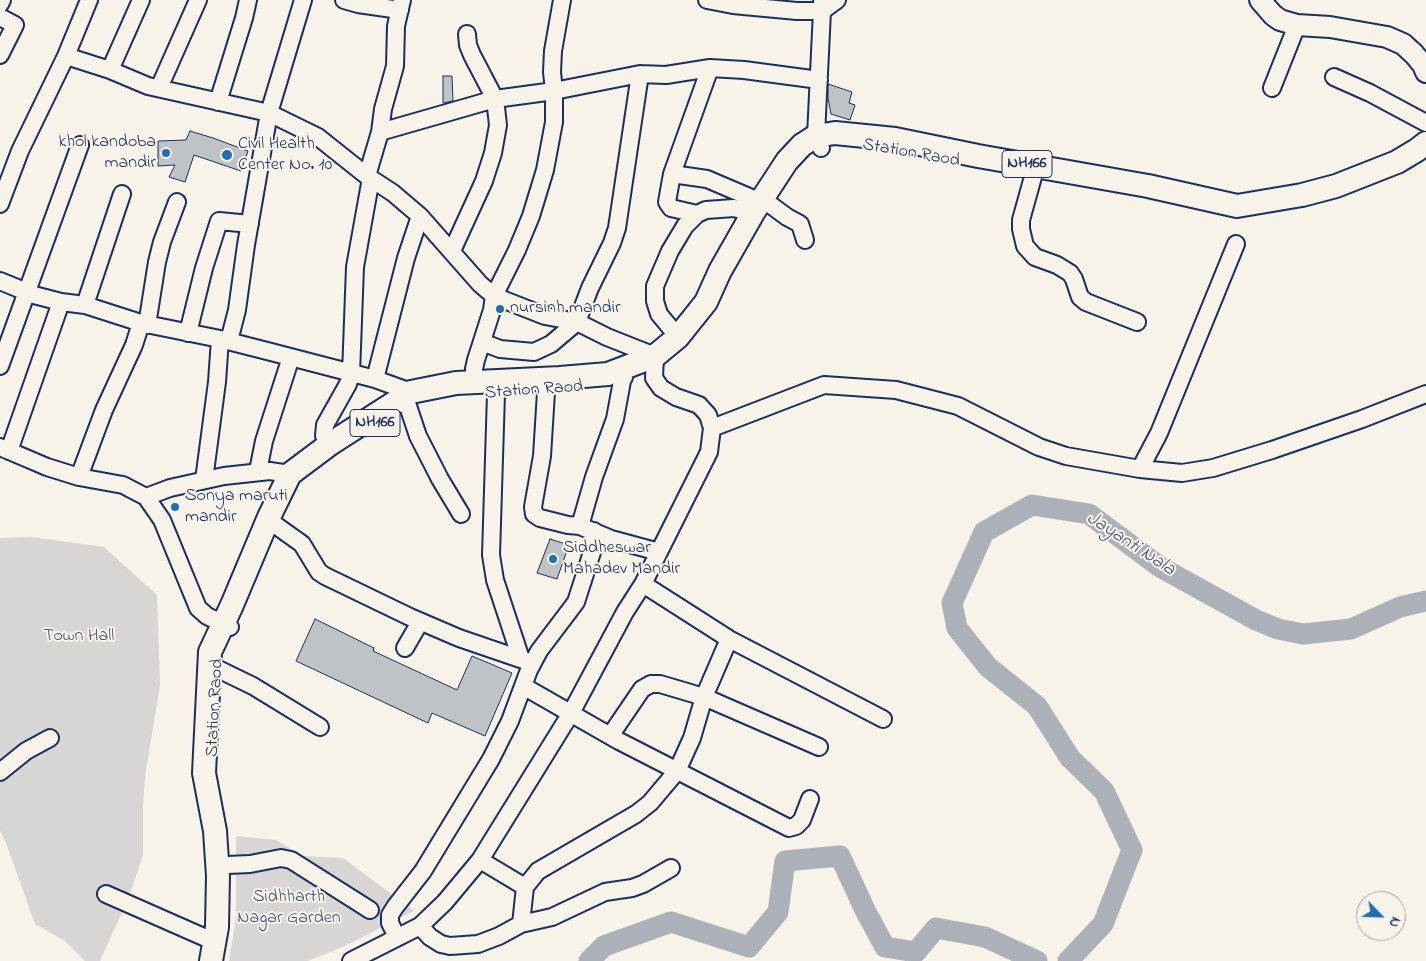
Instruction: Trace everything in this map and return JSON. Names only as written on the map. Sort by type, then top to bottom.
[{"type":"highway","name":"Station Raod","points":[[818,142],[867,144],[967,165],[1035,170],[1174,202],[1237,206],[1336,186],[1397,162],[1426,143]]},
{"type":"highway","name":"NH166","points":[[216,955],[217,851],[204,774],[210,652],[226,626],[232,605],[265,525],[290,474],[330,444],[409,397],[453,384],[608,374],[655,361],[678,337],[706,302],[720,272],[793,154],[818,142]]},
{"type":"highway","name":"Station Raod","points":[[216,955],[229,898],[226,846],[213,764],[217,659],[226,626],[294,477],[409,397],[564,392],[604,384],[640,373],[689,336],[713,304],[761,206]]},
{"type":"main road","points":[[1260,0],[1280,20],[1297,25],[1330,27],[1387,37],[1403,44],[1423,65],[1426,72]]},
{"type":"street","points":[[0,4],[2,0]]},
{"type":"street","points":[[0,204],[20,152],[66,56],[89,0]]},
{"type":"street","points":[[110,70],[142,0]]},
{"type":"street","points":[[160,88],[198,0]]},
{"type":"street","points":[[218,102],[248,0]]},
{"type":"street","points":[[204,480],[224,340],[237,310],[269,113],[304,0]]},
{"type":"street","points":[[330,444],[324,436],[325,425],[348,384],[351,374],[355,267],[369,177],[380,132],[383,109],[395,66],[396,26],[401,5],[358,4],[344,0]]},
{"type":"street","points":[[474,382],[474,369],[492,310],[494,296],[517,250],[531,216],[545,170],[554,122],[553,51],[562,0]]},
{"type":"street","points":[[707,0],[733,5],[767,4],[797,11],[822,6],[837,0]]},
{"type":"street","points":[[818,142],[822,6]]},
{"type":"street","points":[[0,17],[16,25],[0,55]]},
{"type":"street","points":[[1272,88],[1297,25]]},
{"type":"street","points":[[452,251],[484,182],[493,154],[498,125],[495,99],[472,55],[468,45],[467,34]]},
{"type":"street","points":[[66,56],[110,70],[148,86],[269,113],[318,137],[369,177],[393,193],[420,216],[480,284],[494,296],[546,316],[577,322],[655,361],[654,378],[662,388],[676,397],[698,405],[708,415],[712,428],[709,452],[643,584],[625,612],[572,713],[480,860],[445,902],[420,926],[351,961]]},
{"type":"street","points":[[380,132],[495,99],[554,91],[640,74],[666,75],[710,68],[744,70],[819,80]]},
{"type":"street","points":[[697,214],[671,208],[667,202],[672,174],[710,68]]},
{"type":"street","points":[[482,342],[500,349],[534,352],[552,344],[577,322],[617,228],[640,74]]},
{"type":"street","points":[[1334,77],[1426,123]]},
{"type":"street","points":[[0,366],[80,145]]},
{"type":"street","points":[[1035,170],[1026,199],[1021,229],[1025,246],[1029,252],[1035,257],[1065,269],[1070,273],[1080,297],[1086,302],[1137,322]]},
{"type":"street","points":[[672,174],[707,179],[725,186],[761,206],[800,224],[805,240]]},
{"type":"street","points":[[721,208],[725,186]]},
{"type":"street","points":[[85,305],[122,194]]},
{"type":"street","points":[[79,477],[104,410],[144,324],[162,242],[177,202]]},
{"type":"street","points":[[678,337],[658,314],[655,301],[655,286],[670,251],[685,226],[697,214],[706,210],[761,206]]},
{"type":"street","points":[[375,379],[406,258],[420,216]]},
{"type":"street","points":[[188,333],[204,268],[220,222],[250,224]]},
{"type":"street","points":[[1140,469],[1159,433],[1236,244]]},
{"type":"street","points":[[0,281],[27,292],[61,302],[85,305],[144,324],[224,340],[375,379],[409,397],[418,436],[461,514]]},
{"type":"street","points":[[61,302],[4,449],[47,468],[123,486],[146,497],[162,520],[198,608],[207,616],[226,626]]},
{"type":"street","points":[[258,471],[264,441],[290,357]]},
{"type":"street","points":[[527,661],[539,651],[576,602],[594,546],[587,529],[594,477],[615,419],[624,378]]},
{"type":"street","points":[[712,428],[824,386],[896,390],[958,406],[1039,447],[1066,456],[1140,469],[1182,473],[1213,468],[1299,441],[1426,394]]},
{"type":"street","points":[[546,392],[542,456],[532,507],[534,514],[540,518],[587,529],[611,539],[659,552]]},
{"type":"street","points":[[397,938],[390,923],[390,915],[423,871],[491,759],[524,686],[527,661],[494,580],[491,555],[496,394]]},
{"type":"street","points":[[146,497],[224,476],[258,471],[290,474]]},
{"type":"street","points":[[274,524],[302,544],[319,572],[325,576],[420,622],[459,638],[527,661]]},
{"type":"street","points":[[643,584],[729,639],[883,719]]},
{"type":"street","points":[[405,648],[420,622]]},
{"type":"street","points":[[521,924],[525,887],[538,871],[636,814],[650,803],[677,771],[692,738],[704,697],[729,639]]},
{"type":"street","points":[[218,669],[253,686],[320,727]]},
{"type":"street","points":[[610,736],[642,689],[650,684],[660,684],[704,697],[819,747]]},
{"type":"street","points":[[524,686],[610,736],[789,828],[796,826],[802,820],[810,799]]},
{"type":"street","points":[[0,772],[26,751],[50,738]]},
{"type":"street","points":[[227,865],[250,864],[281,858],[291,860],[370,910]]},
{"type":"street","points":[[480,860],[525,887]]},
{"type":"street","points":[[420,926],[430,937],[441,944],[450,946],[478,944],[499,936],[521,924],[552,916],[606,892],[632,888],[643,884],[671,868]]},
{"type":"street","points":[[106,894],[216,955]]},
{"type":"green space","name":"Town Hall","points":[[31,537],[104,547],[157,595],[160,685],[145,777],[143,855],[129,897],[100,961],[85,961],[65,941],[35,924],[0,831],[0,538]]},
{"type":"green space","name":"Sidhharth Nagar Garden","points":[[236,836],[276,840],[302,856],[343,858],[414,911],[345,946],[308,961],[229,961],[236,918]]},
{"type":"building","points":[[443,76],[452,76],[453,101],[443,103]]},
{"type":"building","points":[[828,84],[852,92],[849,103],[855,105],[850,120],[831,114]]},
{"type":"building","points":[[190,131],[248,151],[241,171],[194,155],[185,182],[169,177],[175,165],[158,166],[158,141],[186,140]]},
{"type":"building","name":"Siddheswar Mahadev Mandir","points":[[550,539],[569,545],[557,579],[537,573]]},
{"type":"building","points":[[315,619],[374,648],[373,651],[457,690],[472,656],[512,673],[485,736],[432,713],[428,723],[296,661]]},
{"type":"waterway","name":"Jayanti Nala","points":[[1068,961],[1103,924],[1132,850],[1104,791],[1070,758],[1037,706],[988,667],[957,628],[952,603],[984,532],[1032,505],[1089,514],[1160,567],[1256,620],[1278,629],[1303,634],[1351,629],[1400,607],[1426,601]]},
{"type":"waterway","name":"Jayanti Nala","points":[[589,961],[604,946],[671,922],[749,947],[778,912],[785,861],[840,856],[866,912],[885,947],[916,952],[936,928],[985,937],[1037,961]]},
{"type":"place","name":"khol kandoba mandir","points":[[166,153]]},
{"type":"place","name":"Civil Health Center No. 10","points":[[227,155]]},
{"type":"place","name":"nursinh mandir","points":[[500,309]]},
{"type":"place","name":"Sonya maruti mandir","points":[[175,507]]},
{"type":"place","name":"Siddheswar Mahadev Mandir","points":[[553,559]]}]
